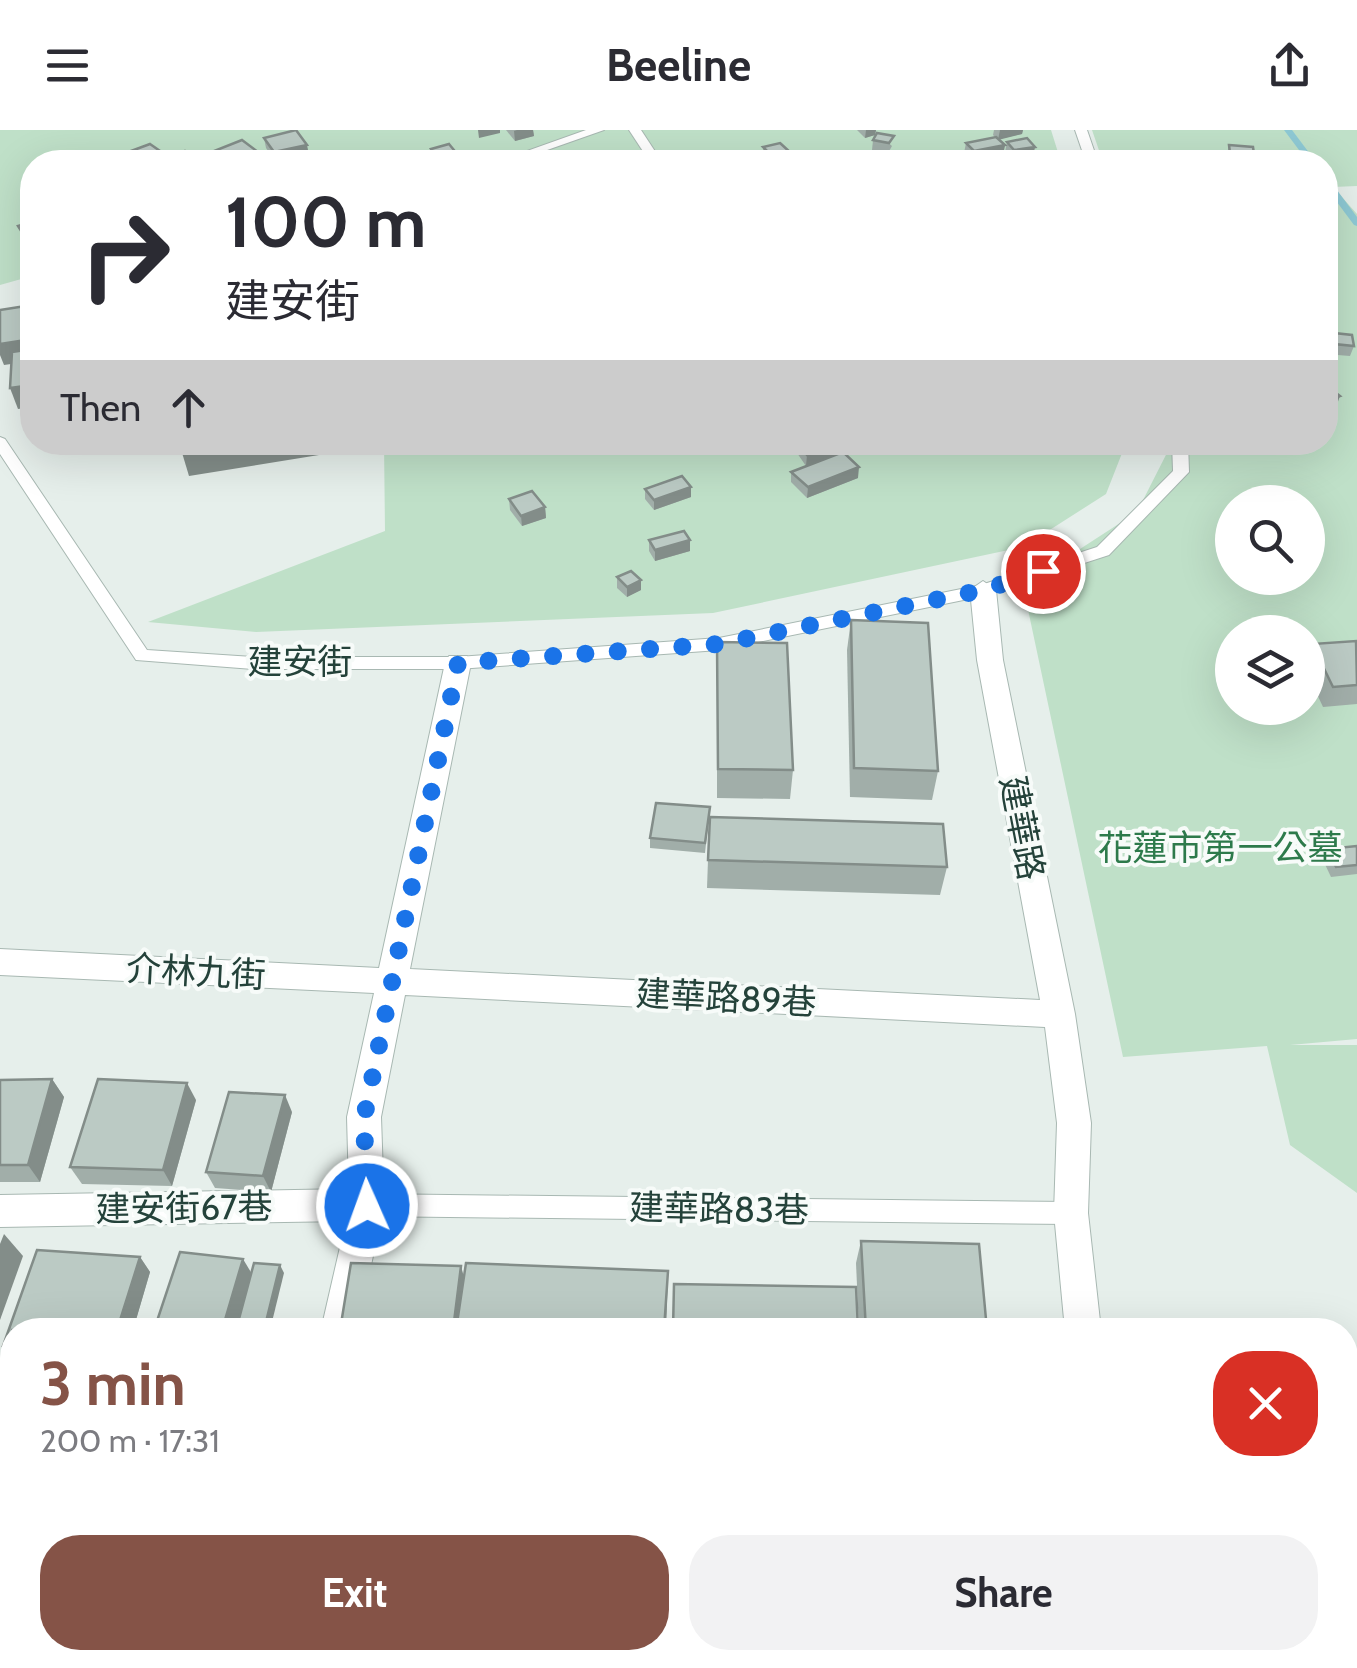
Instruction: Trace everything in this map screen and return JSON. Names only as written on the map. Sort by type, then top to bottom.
[{"type":"street","name":"建華路","points":[[983,590],[990,660],[1058,1014],[1074,1123],[1071,1214],[1082,1318]]},
{"type":"street","points":[[342,1318],[367,1206],[364,1118],[458,663]]},
{"type":"street","name":"介林九街","points":[[0,962],[393,982]]},
{"type":"street","name":"建華路89巷","points":[[393,982],[1058,1014]]},
{"type":"street","name":"建安街67巷","points":[[0,1211],[367,1206]]},
{"type":"lane","points":[[538,150],[598,130]]},
{"type":"lane","name":"建安街","points":[[0,442],[142,656],[253,663],[458,663],[719,644],[983,590]]},
{"type":"lane","points":[[983,590],[1103,551],[1181,472],[1180,455]]},
{"type":"lane","name":"建華路83巷","points":[[367,1206],[1071,1214]]},
{"type":"green space","points":[[0,130],[1051,130],[1057,150],[20,150],[20,279],[0,285]]},
{"type":"green space","name":"花蓮市第一公墓","points":[[1092,130],[1357,130],[1357,186],[1338,187],[1338,150],[1099,150]]},
{"type":"green space","name":"花蓮市第一公墓","points":[[1338,193],[1357,214],[1357,1039],[1290,1045],[1357,1045],[1357,1193],[1290,1145],[1267,1046],[1123,1057],[1023,586],[1137,512],[1166,455],[1338,455]]},
{"type":"green space","points":[[384,455],[1121,455],[1106,494],[1023,547],[713,613],[256,632],[148,622],[385,531]]},
{"type":"building","points":[[296,130],[307,145],[273,150],[264,138]]},
{"type":"building","points":[[877,133],[894,136],[889,143],[873,140]]},
{"type":"building","points":[[996,137],[1005,145],[973,150],[966,143]]},
{"type":"building","points":[[1027,138],[1035,147],[1014,150],[1007,142]]},
{"type":"building","points":[[242,140],[255,150],[217,150]]},
{"type":"building","points":[[780,143],[788,150],[766,150],[763,147]]},
{"type":"building","points":[[150,144],[159,150],[134,150]]},
{"type":"building","points":[[449,144],[454,150],[432,150]]},
{"type":"building","points":[[1229,145],[1253,150],[1230,150]]},
{"type":"building","points":[[20,307],[20,341],[0,344],[0,310]]},
{"type":"building","points":[[1338,333],[1352,335],[1354,346],[1338,344]]},
{"type":"building","points":[[20,351],[20,387],[10,388],[12,352]]},
{"type":"building","points":[[835,455],[846,455],[859,467],[808,487],[791,472]]},
{"type":"building","points":[[682,476],[691,487],[654,500],[645,489]]},
{"type":"building","points":[[532,491],[545,507],[521,516],[509,499]]},
{"type":"building","points":[[684,531],[690,540],[655,550],[649,540]]},
{"type":"building","points":[[631,571],[641,580],[627,587],[617,577]]},
{"type":"building","points":[[851,620],[928,623],[938,771],[854,768]]},
{"type":"building","points":[[1356,641],[1357,685],[1333,687],[1325,671],[1325,643]]},
{"type":"building","points":[[717,642],[787,643],[793,770],[718,769]]},
{"type":"building","points":[[656,803],[710,807],[705,843],[650,838]]},
{"type":"building","points":[[710,817],[943,824],[947,867],[708,860]]},
{"type":"building","points":[[1357,846],[1357,865],[1336,867],[1327,849]]},
{"type":"building","points":[[52,1079],[28,1165],[0,1165],[0,1080]]},
{"type":"building","points":[[98,1079],[187,1083],[163,1170],[70,1167]]},
{"type":"building","points":[[229,1092],[285,1095],[263,1176],[206,1172]]},
{"type":"building","points":[[861,1241],[979,1244],[986,1318],[865,1318]]},
{"type":"building","points":[[37,1250],[140,1257],[121,1318],[13,1318]]},
{"type":"building","points":[[180,1252],[243,1259],[226,1318],[158,1318]]},
{"type":"building","points":[[254,1263],[280,1265],[267,1318],[239,1318]]},
{"type":"building","points":[[351,1263],[461,1266],[454,1318],[342,1318]]},
{"type":"building","points":[[466,1263],[668,1271],[665,1318],[458,1318]]},
{"type":"building","points":[[674,1284],[856,1287],[857,1318],[673,1318]]},
{"type":"waterway","points":[[1288,130],[1303,150]]},
{"type":"waterway","points":[[1338,197],[1357,223]]},
{"type":"route","points":[[367,1206],[364,1118],[458,663],[719,644],[983,590],[1043,571]]}]
